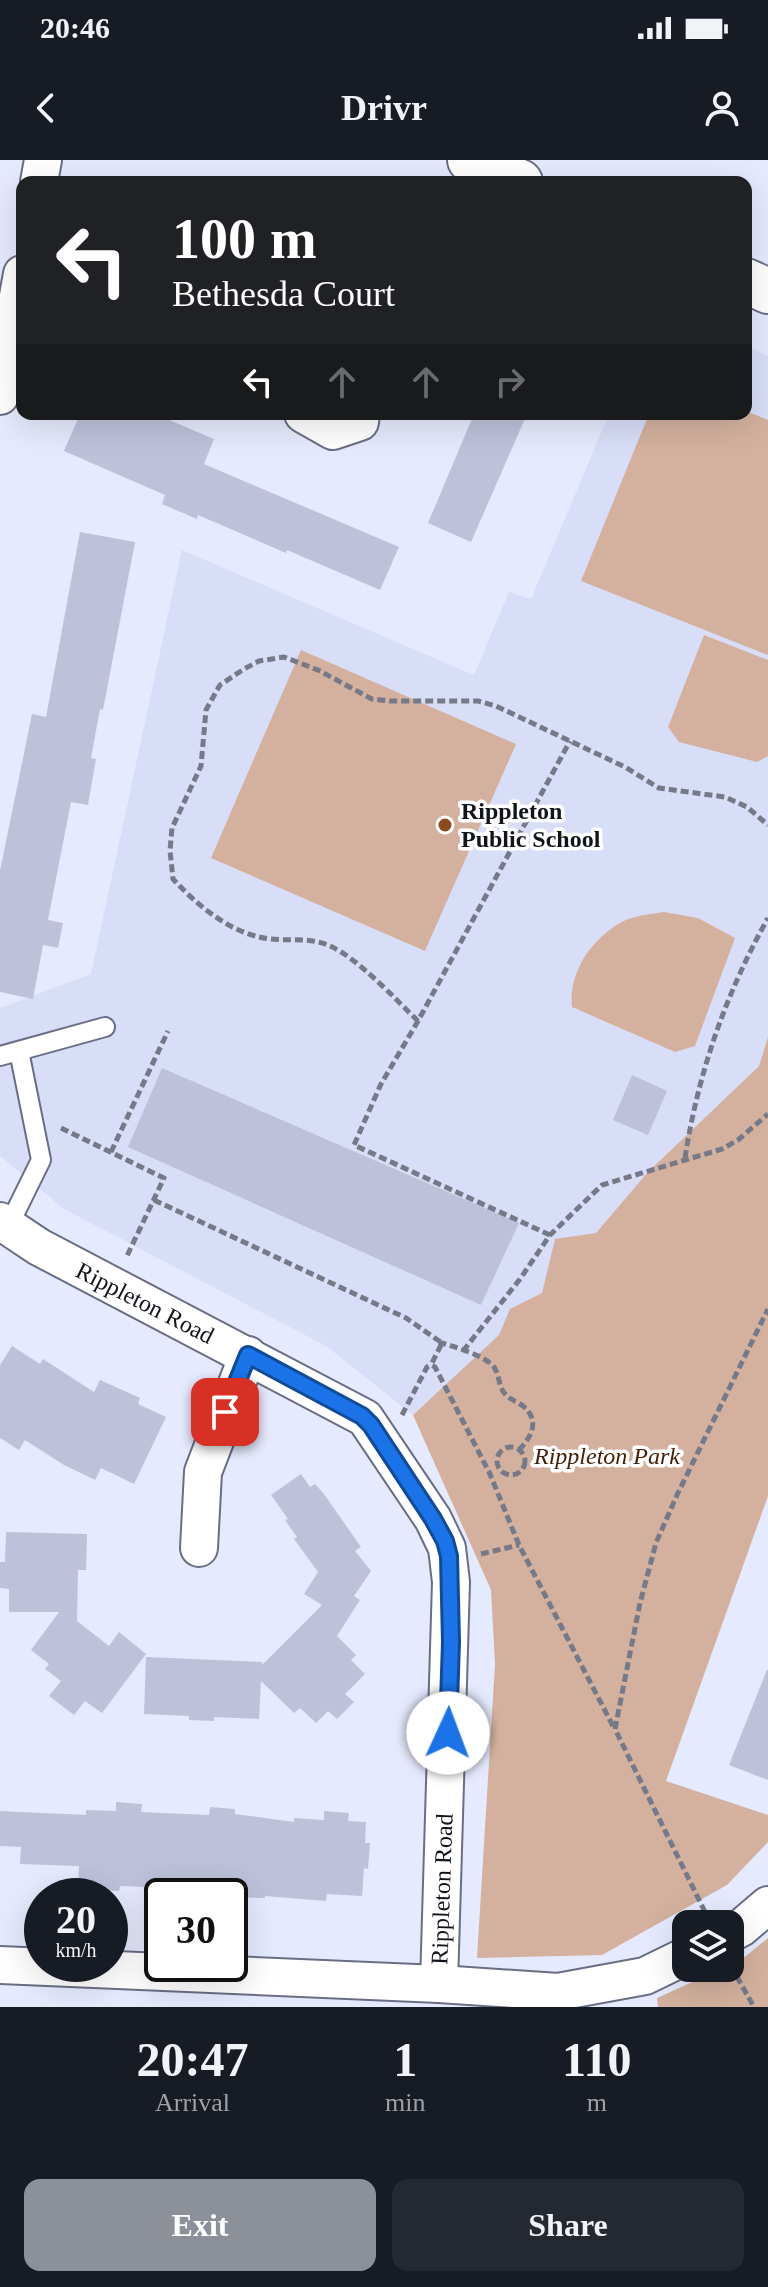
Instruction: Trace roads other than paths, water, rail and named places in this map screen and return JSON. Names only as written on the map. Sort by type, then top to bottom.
[{"type":"main road","points":[[470,160],[506,176]]},
{"type":"street","points":[[0,396],[16,309]]},
{"type":"street","points":[[314,420],[333,431],[360,420]]},
{"type":"street","name":"Rippleton Road","points":[[4,1224],[39,1247],[365,1418],[441,1533],[451,1572],[451,1657],[439,1984]]},
{"type":"street","points":[[199,1548],[203,1472],[248,1355]]},
{"type":"street","points":[[744,1925],[768,1905]]},
{"type":"street","points":[[0,1965],[558,1992],[645,1976],[672,1963]]},
{"type":"lane","points":[[0,1056],[105,1027]]},
{"type":"lane","points":[[4,1224],[41,1160],[19,1051]]},
{"type":"place","name":"Rippleton Public School","points":[[445,825]]},
{"type":"park label","name":"Rippleton Park","points":[[607,1456]]}]
